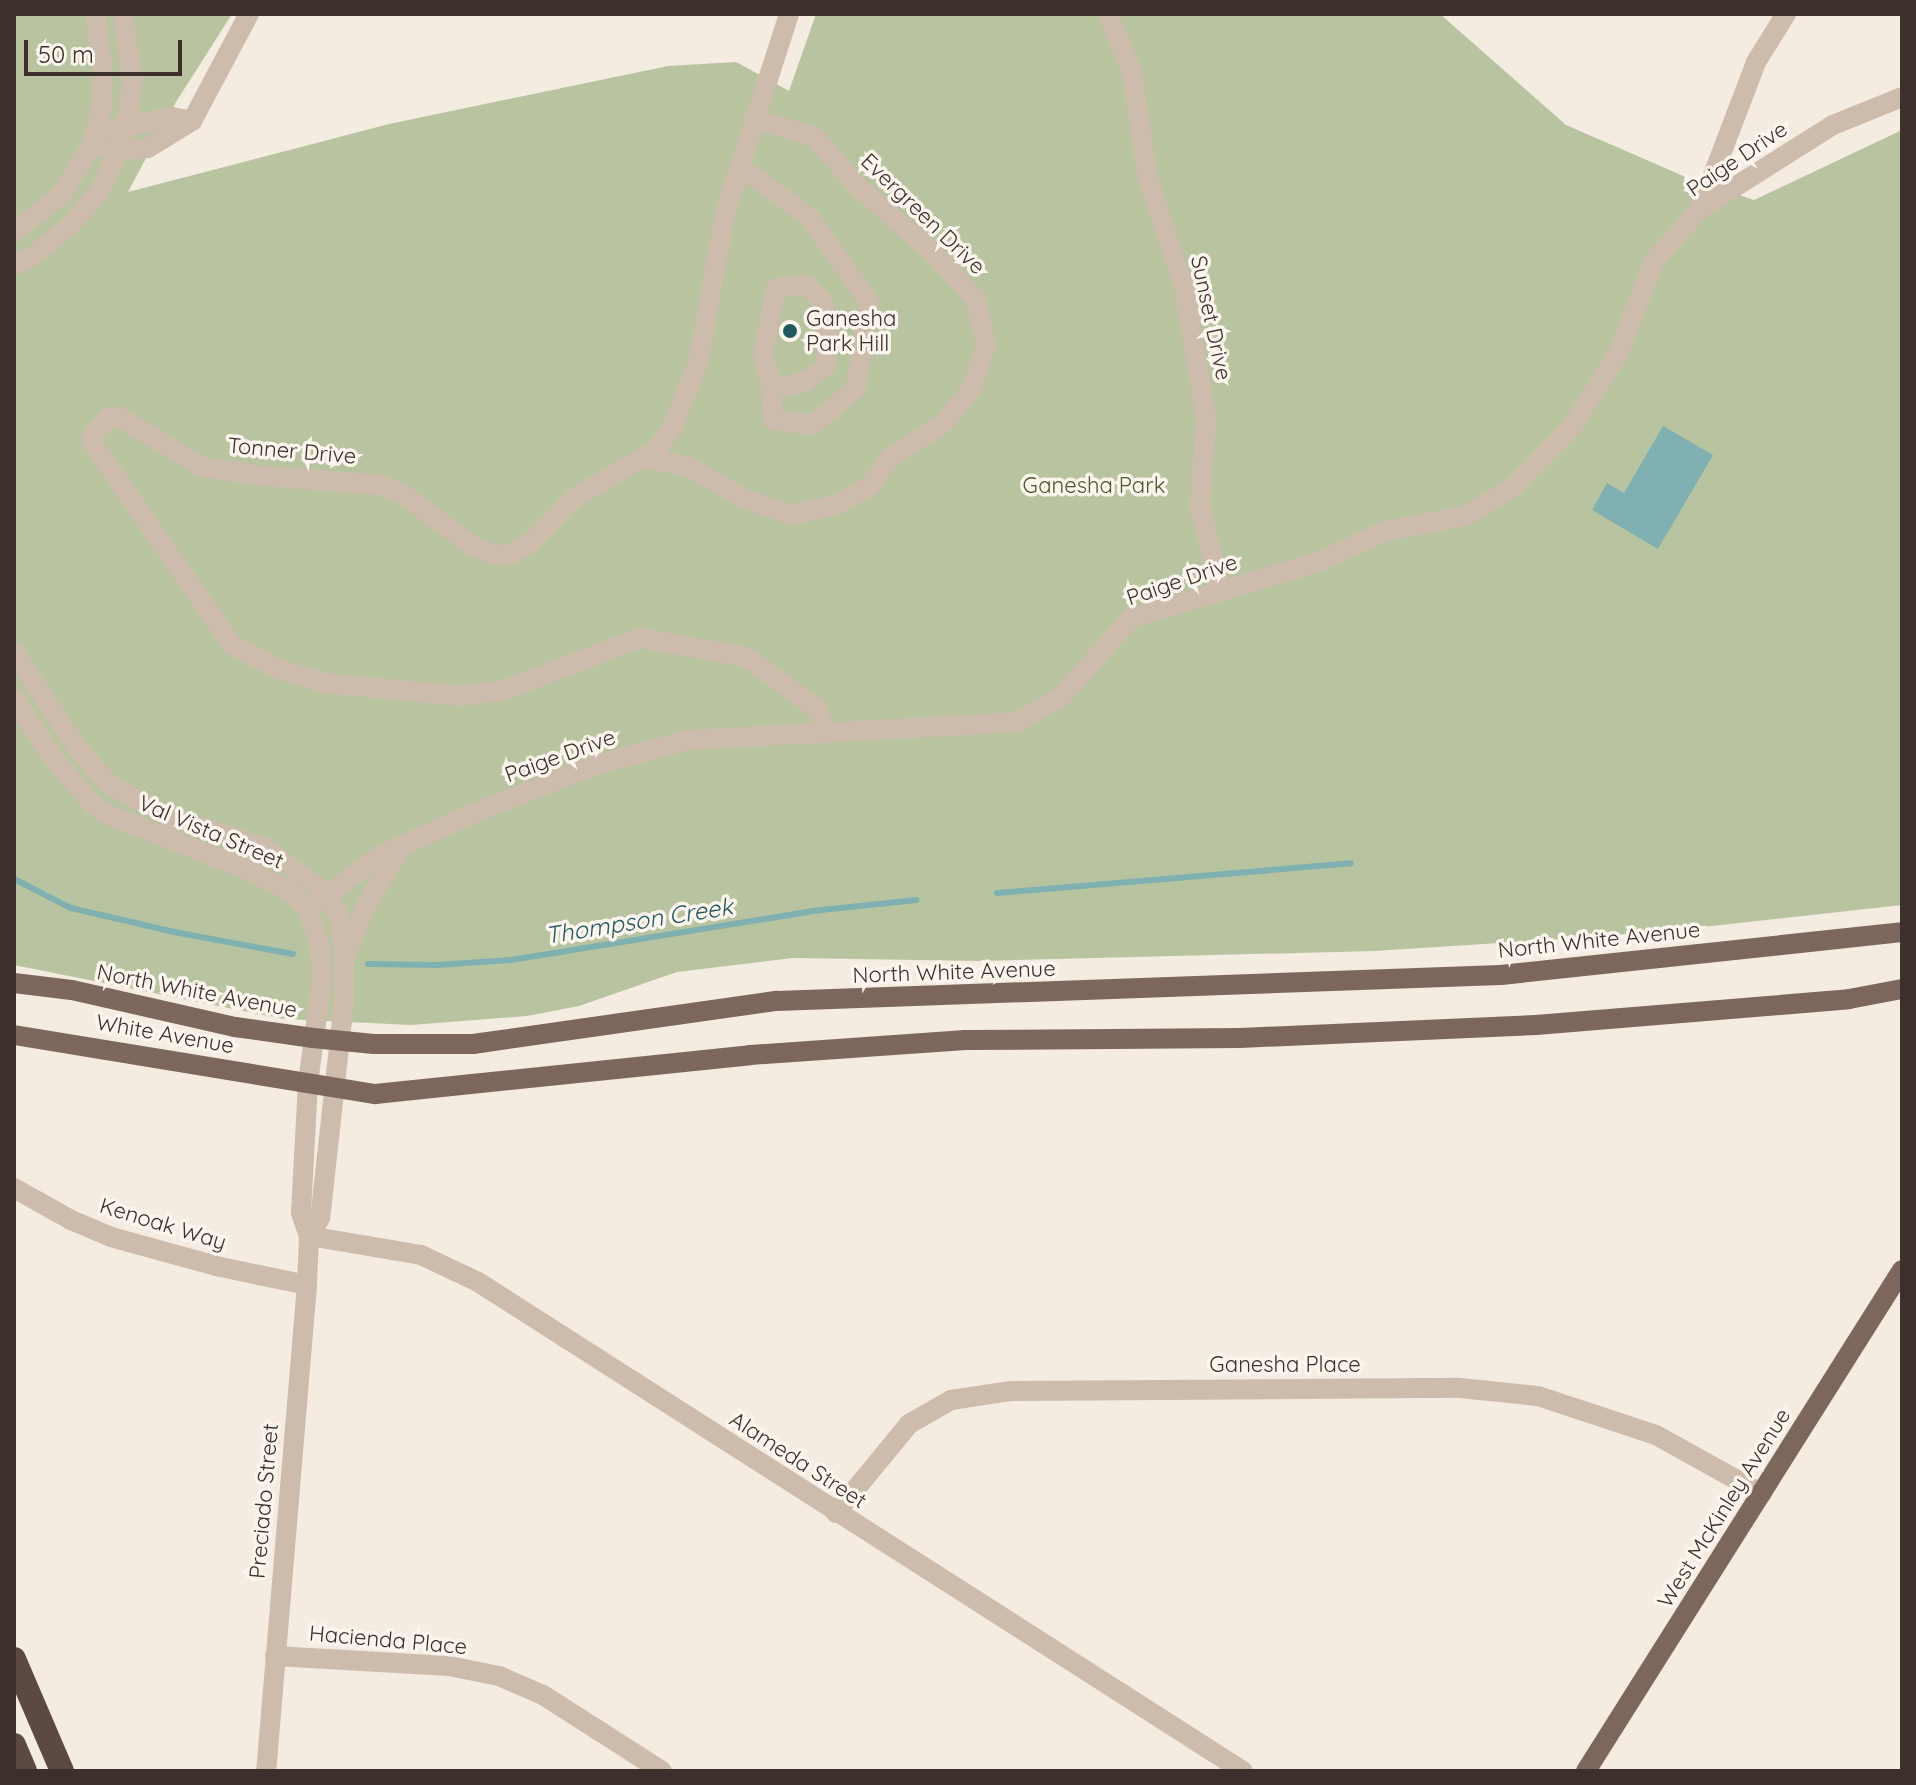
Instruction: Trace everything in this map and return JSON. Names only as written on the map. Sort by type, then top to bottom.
[{"type":"highway","points":[[14,1659],[62,1771]]},
{"type":"highway","points":[[14,1745],[25,1771]]},
{"type":"main road","name":"North White Avenue","points":[[14,983],[72,990],[235,1027],[313,1038],[473,1044],[777,1001],[1501,975],[1902,932]]},
{"type":"main road","points":[[308,1083],[375,1094],[750,1055],[965,1040],[1240,1038],[1536,1025],[1849,999],[1902,989]]},
{"type":"main road","name":"White Avenue","points":[[14,1035],[308,1083]]},
{"type":"main road","name":"West McKinley Avenue","points":[[1586,1771],[1902,1270]]},
{"type":"street","points":[[14,232],[61,195],[94,137],[102,105],[102,65],[95,14]]},
{"type":"street","points":[[14,265],[31,257],[80,214],[99,192],[119,149],[132,76],[123,14]]},
{"type":"street","points":[[94,137],[119,149],[148,148],[192,121],[249,14]]},
{"type":"street","name":"Tonner Drive","points":[[789,14],[725,213],[698,363],[672,428],[656,450],[574,498],[529,544],[511,554],[495,555],[474,547],[404,495],[382,485],[202,467],[119,417],[109,417],[92,436],[93,444],[232,645],[278,669],[324,683],[461,696],[504,690],[640,638],[747,657],[816,708],[827,733]]},
{"type":"street","name":"Sunset Drive","points":[[1108,14],[1132,72],[1148,179],[1184,287],[1206,418],[1200,506],[1221,591]]},
{"type":"street","points":[[1700,209],[1756,62],[1786,14]]},
{"type":"street","name":"Paige Drive","points":[[308,909],[381,855],[592,766],[674,744],[1018,722],[1062,696],[1131,618],[1318,562],[1385,531],[1465,516],[1512,488],[1571,428],[1619,352],[1654,261],[1700,209],[1833,125],[1902,97]]},
{"type":"street","points":[[94,137],[172,117],[192,121]]},
{"type":"street","name":"Evergreen Drive","points":[[642,458],[687,466],[745,499],[792,515],[836,505],[870,486],[890,457],[943,424],[972,388],[986,345],[975,298],[930,250],[855,184],[815,137],[754,119]]},
{"type":"street","points":[[739,166],[810,218],[869,302],[856,388],[813,425],[773,420],[771,388],[763,354],[776,288],[807,285],[823,302],[828,323],[826,366],[803,383],[771,388]]},
{"type":"street","points":[[61,195],[80,214]]},
{"type":"street","name":"Val Vista Street","points":[[14,652],[76,746],[109,784],[135,802],[169,817],[264,847],[327,894]]},
{"type":"street","name":"Val Vista Street","points":[[14,699],[51,755],[92,804],[104,813],[246,869],[289,891],[308,909]]},
{"type":"street","points":[[344,958],[366,905],[402,846]]},
{"type":"street","points":[[327,894],[338,915],[344,958],[344,1002],[338,1041]]},
{"type":"street","points":[[308,909],[319,943],[322,978],[313,1038]]},
{"type":"street","name":"Preciado Street","points":[[266,1771],[307,1285],[309,1236],[301,1213],[313,1038]]},
{"type":"street","name":"Preciado Street","points":[[309,1236],[320,1218],[338,1041]]},
{"type":"street","name":"Kenoak Way","points":[[14,1188],[71,1220],[111,1237],[170,1255],[307,1285]]},
{"type":"street","name":"Alameda Street","points":[[309,1236],[421,1255],[478,1282],[1243,1771]]},
{"type":"street","name":"Ganesha Place","points":[[836,1513],[909,1424],[951,1400],[1011,1391],[1460,1388],[1538,1396],[1656,1435],[1762,1494]]},
{"type":"street","name":"Hacienda Place","points":[[275,1656],[449,1666],[499,1676],[543,1695],[662,1771]]},
{"type":"green space","name":"Ganesha Park","points":[[14,14],[232,14],[176,102],[128,192],[389,124],[668,66],[736,62],[789,91],[816,14],[1440,14],[1566,125],[1688,178],[1754,200],[1902,130],[1902,905],[1639,934],[1375,951],[980,961],[793,958],[677,972],[579,1006],[527,1016],[411,1025],[284,1019],[14,965]]},
{"type":"water","points":[[1663,426],[1713,455],[1658,549],[1592,510],[1607,483],[1624,493]]},
{"type":"waterway","name":"Thompson Creek","points":[[997,893],[1351,863]]},
{"type":"waterway","name":"Thompson Creek","points":[[14,879],[71,908],[174,932],[293,954]]},
{"type":"waterway","name":"Thompson Creek","points":[[368,964],[438,965],[511,960],[812,911],[916,900]]},
{"type":"place","name":"Ganesha Park Hill","points":[[790,331]]}]
